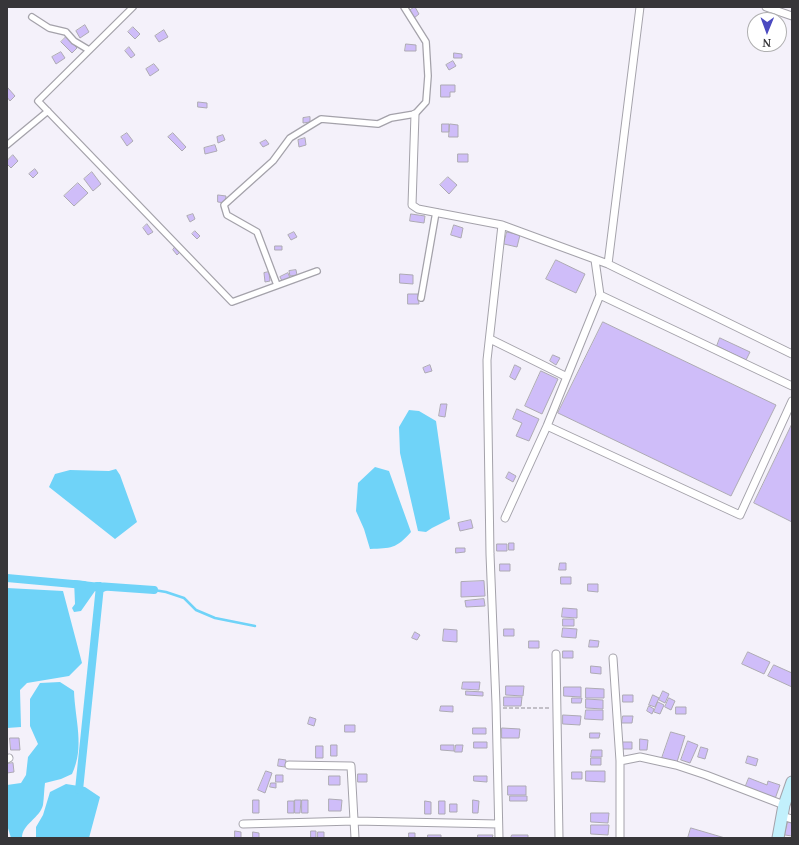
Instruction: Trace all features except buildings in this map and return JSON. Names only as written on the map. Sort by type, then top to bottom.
[{"type":"main road","points":[[778,838],[786,814],[792,782]]},
{"type":"street","points":[[133,7],[38,102],[232,302],[317,271]]},
{"type":"street","points":[[277,285],[257,232],[227,215],[224,205],[273,161],[290,138],[321,119],[378,124],[391,118],[415,114],[426,102],[428,76],[426,42],[404,7]]},
{"type":"street","points":[[608,264],[640,7]]},
{"type":"street","points":[[766,7],[792,16]]},
{"type":"street","points":[[32,17],[49,28],[66,32],[74,41],[89,50]]},
{"type":"street","points":[[7,145],[48,111]]},
{"type":"street","points":[[415,114],[412,205],[418,209],[502,225],[608,264],[792,354]]},
{"type":"street","points":[[421,298],[436,212]]},
{"type":"street","points":[[499,838],[490,539],[487,360],[502,225]]},
{"type":"street","points":[[505,518],[547,426],[600,295],[595,260]]},
{"type":"street","points":[[600,295],[792,386]]},
{"type":"street","points":[[490,339],[567,377]]},
{"type":"street","points":[[547,426],[740,515],[792,401]]},
{"type":"street","points":[[556,654],[559,838]]},
{"type":"street","points":[[613,658],[620,761],[620,838]]},
{"type":"street","points":[[620,761],[640,757],[676,765],[706,775],[786,814]]},
{"type":"street","points":[[289,765],[351,766],[355,838]]},
{"type":"street","points":[[243,824],[354,821],[498,824]]},
{"type":"path","points":[[496,708],[557,708]]},
{"type":"water","points":[[409,410],[419,411],[436,421],[450,519],[426,532],[418,531],[400,453],[399,427]]},
{"type":"water","points":[[375,467],[389,471],[411,532],[397,545],[388,548],[370,549],[364,529],[356,511],[358,483]]},
{"type":"water","points":[[116,469],[120,475],[137,522],[115,539],[49,487],[55,474],[70,470],[109,471]]},
{"type":"water","points":[[74,580],[109,584],[108,590],[101,593],[95,591],[81,611],[74,612],[72,608],[75,604]]},
{"type":"water","points":[[7,588],[63,591],[82,663],[69,676],[27,683],[20,690],[21,727],[7,728]]},
{"type":"water","points":[[60,682],[74,691],[79,744],[76,764],[72,774],[61,779],[45,783],[43,805],[41,810],[25,829],[22,838],[11,838],[7,825],[7,785],[21,783],[26,775],[28,757],[38,744],[30,726],[30,699],[40,683]]},
{"type":"water","points":[[66,784],[85,787],[100,797],[89,838],[36,838],[36,827],[43,815],[50,792]]},
{"type":"waterway","points":[[7,578],[84,585]]},
{"type":"waterway","points":[[97,586],[154,590]]},
{"type":"waterway","points":[[79,790],[100,586]]},
{"type":"waterway","points":[[154,590],[184,598],[196,610],[215,618],[255,626]]}]
